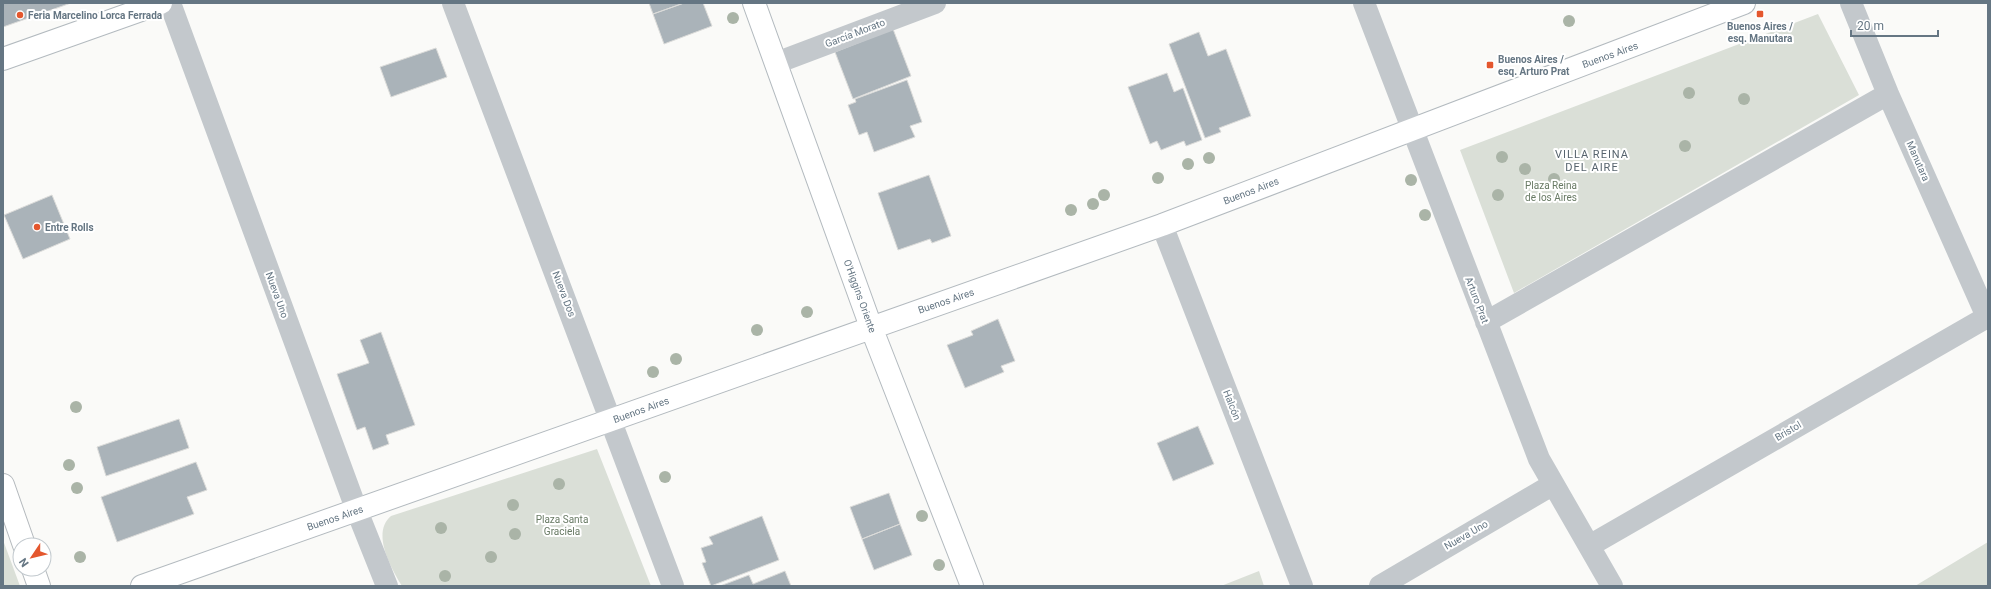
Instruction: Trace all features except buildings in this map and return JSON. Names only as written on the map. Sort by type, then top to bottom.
[{"type":"street","points":[[3,59],[161,3]]},
{"type":"street","name":"Nueva Uno","points":[[170,3],[357,511],[387,586]]},
{"type":"street","name":"Nueva Dos","points":[[453,3],[612,420],[673,586]]},
{"type":"street","name":"O'Higgins Oriente","points":[[754,3],[871,327],[972,586]]},
{"type":"street","name":"García Morato","points":[[776,63],[935,3]]},
{"type":"street","name":"Arturo Prat","points":[[1364,3],[1533,445],[1552,485],[1612,586]]},
{"type":"street","name":"Buenos Aires","points":[[142,586],[1162,225],[1695,23],[1744,3]]},
{"type":"street","name":"Manutara","points":[[1850,3],[1888,94],[1988,318]]},
{"type":"street","points":[[1486,322],[1888,94]]},
{"type":"street","name":"Halcón","points":[[1162,225],[1302,586]]},
{"type":"street","name":"Bristol","points":[[1588,546],[1988,318]]},
{"type":"street","points":[[3,485],[21,537]]},
{"type":"street","name":"Nueva Uno","points":[[1380,586],[1552,485]]},
{"type":"green space","name":"Plaza Reina de los Aires","points":[[1818,14],[1859,95],[1514,293],[1460,150]]},
{"type":"green space","name":"Plaza Santa Graciela","points":[[597,449],[651,586],[402,586],[388,560],[383,541],[385,523],[391,516]]},
{"type":"green space","points":[[3,540],[12,564],[12,577],[17,577],[20,586],[3,586]]},
{"type":"green space","points":[[1988,542],[1988,586],[1915,586]]},
{"type":"green space","points":[[1259,571],[1264,586],[1221,586]]},
{"type":"place","name":"Buenos Aires / esq. Manutara","points":[[1760,14]]},
{"type":"place","name":"Feria Marcelino Lorca Ferrada","points":[[20,15]]},
{"type":"place","name":"Buenos Aires / esq. Arturo Prat","points":[[1490,65]]},
{"type":"place","name":"Entre Rolls","points":[[37,227]]},
{"type":"district","name":"VILLA REINA DEL AIRE","points":[[1592,160]]}]
